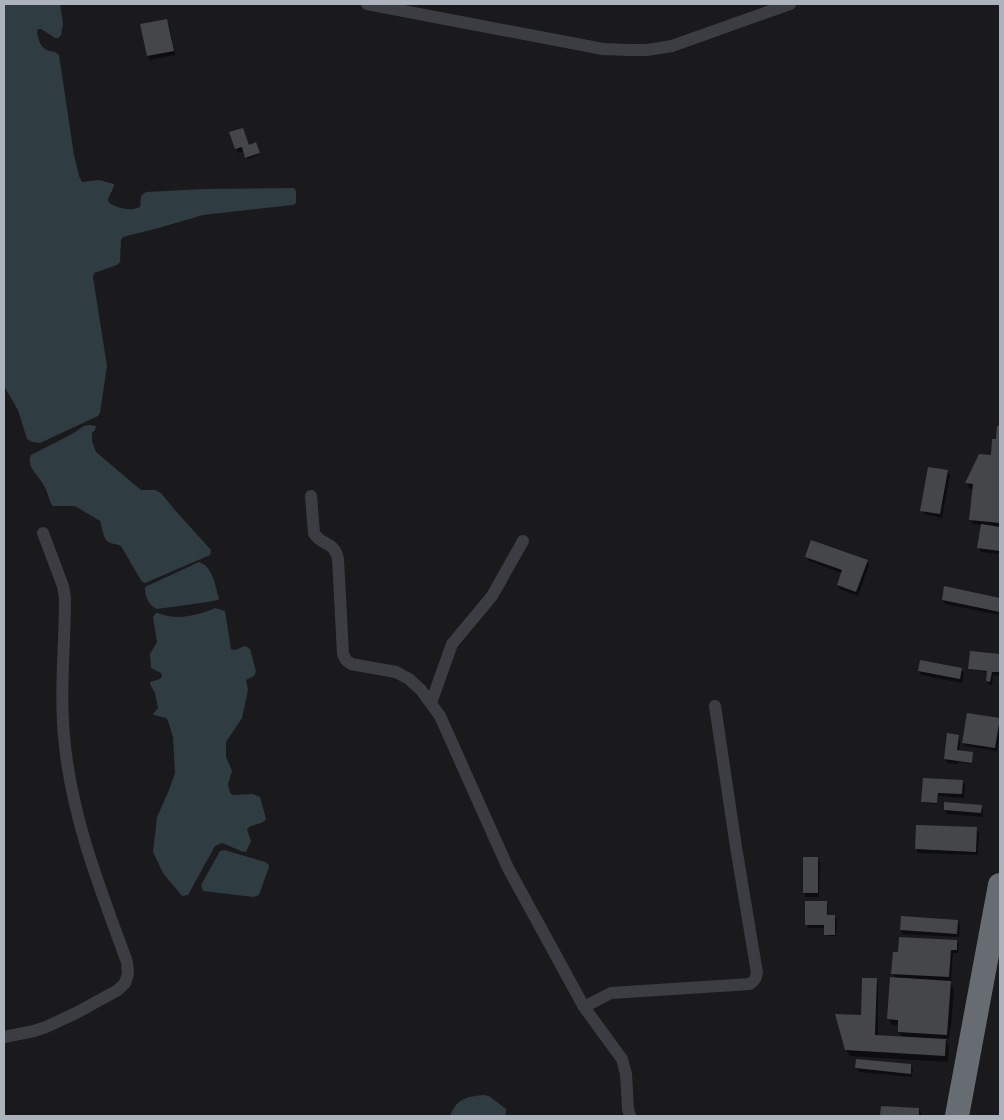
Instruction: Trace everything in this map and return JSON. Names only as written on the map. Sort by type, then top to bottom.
[{"type":"highway","points":[[956,1116],[1000,886]]},
{"type":"street","points":[[367,4],[597,47],[628,50],[647,50],[672,46],[790,4]]},
{"type":"street","points":[[311,496],[314,534],[320,540],[333,547],[338,558],[343,654],[346,660],[351,664],[396,672],[409,679],[421,690],[440,716],[508,868],[584,1007],[622,1059],[626,1074],[630,1116]]},
{"type":"street","points":[[4,1037],[34,1031],[76,1013],[118,990],[125,983],[128,974],[127,962],[91,864],[77,815],[65,746],[63,716],[65,598],[63,586],[43,534]]},
{"type":"street","points":[[431,703],[452,644],[492,596],[522,541]]},
{"type":"street","points":[[584,1007],[611,993],[750,984],[756,978],[757,973],[715,706]]},
{"type":"shaded area","points":[[4,4],[60,4],[63,24],[61,35],[55,38],[41,29],[38,29],[37,33],[43,47],[59,55],[74,155],[79,176],[82,182],[99,180],[114,184],[108,199],[109,203],[124,209],[140,207],[141,196],[146,192],[294,188],[296,191],[296,203],[293,205],[203,215],[123,237],[121,240],[120,262],[117,265],[94,273],[93,277],[107,366],[100,413],[98,416],[40,443],[27,439],[18,410],[4,386]]},
{"type":"shaded area","points":[[89,425],[96,426],[92,433],[92,441],[96,452],[141,490],[155,490],[161,493],[211,550],[210,555],[145,583],[142,582],[121,546],[106,540],[100,521],[75,506],[53,506],[51,504],[44,486],[31,467],[31,455]]},
{"type":"shaded area","points":[[199,562],[204,564],[215,582],[218,600],[157,609],[149,603],[145,587]]},
{"type":"shaded area","points":[[215,608],[225,611],[231,649],[235,650],[245,646],[250,649],[256,671],[254,676],[246,680],[248,690],[242,718],[226,742],[226,757],[232,771],[228,784],[230,793],[233,795],[253,794],[260,797],[266,819],[262,823],[247,829],[251,841],[246,852],[222,843],[215,846],[188,895],[182,896],[163,873],[153,852],[157,817],[175,773],[173,737],[168,721],[166,718],[153,714],[158,708],[155,693],[150,682],[160,679],[162,676],[161,673],[151,668],[150,654],[157,642],[153,617],[156,613],[174,617],[186,616]]},
{"type":"shaded area","points":[[224,850],[265,862],[269,865],[259,895],[254,897],[203,891],[201,885],[220,851]]},
{"type":"shaded area","points":[[483,1095],[489,1096],[506,1109],[505,1116],[450,1116],[462,1100]]},
{"type":"building","points":[[167,19],[174,51],[147,56],[140,24]]},
{"type":"building","points":[[243,128],[249,145],[256,142],[260,153],[245,158],[242,147],[235,149],[229,132]]},
{"type":"building","points":[[997,426],[1000,426],[1000,523],[969,520],[973,484],[965,483],[979,454],[991,455],[992,439],[996,439]]},
{"type":"building","points":[[928,467],[948,470],[940,514],[920,511]]},
{"type":"building","points":[[981,524],[1000,527],[1000,551],[977,548]]},
{"type":"building","points":[[811,540],[868,560],[856,592],[837,585],[842,570],[805,557]]},
{"type":"building","points":[[944,586],[1000,598],[1000,612],[942,600]]},
{"type":"building","points":[[970,651],[1000,654],[1000,672],[992,672],[990,682],[986,681],[987,671],[968,669]]},
{"type":"building","points":[[920,660],[962,668],[960,679],[918,671]]},
{"type":"building","points":[[967,713],[1000,718],[995,748],[962,743]]},
{"type":"building","points":[[947,733],[959,735],[957,750],[973,752],[972,763],[944,759]]},
{"type":"building","points":[[923,778],[963,780],[962,794],[938,793],[937,803],[921,802]]},
{"type":"building","points":[[944,802],[982,805],[981,813],[944,810]]},
{"type":"building","points":[[916,825],[977,827],[976,852],[915,849]]},
{"type":"building","points":[[803,857],[818,857],[818,893],[803,893]]},
{"type":"building","points":[[805,901],[827,901],[827,915],[835,915],[835,935],[824,935],[824,925],[805,925]]},
{"type":"building","points":[[901,916],[958,920],[957,934],[900,930]]},
{"type":"building","points":[[899,937],[957,940],[957,950],[951,950],[949,977],[891,974],[893,952],[898,952]]},
{"type":"building","points":[[890,977],[951,981],[947,1035],[898,1032],[898,1020],[887,1019]]},
{"type":"building","points":[[862,978],[877,978],[875,1035],[946,1039],[945,1056],[845,1050],[835,1014],[861,1015]]},
{"type":"building","points":[[856,1059],[911,1064],[911,1074],[855,1068]]},
{"type":"building","points":[[881,1106],[919,1108],[919,1116],[880,1116]]}]
